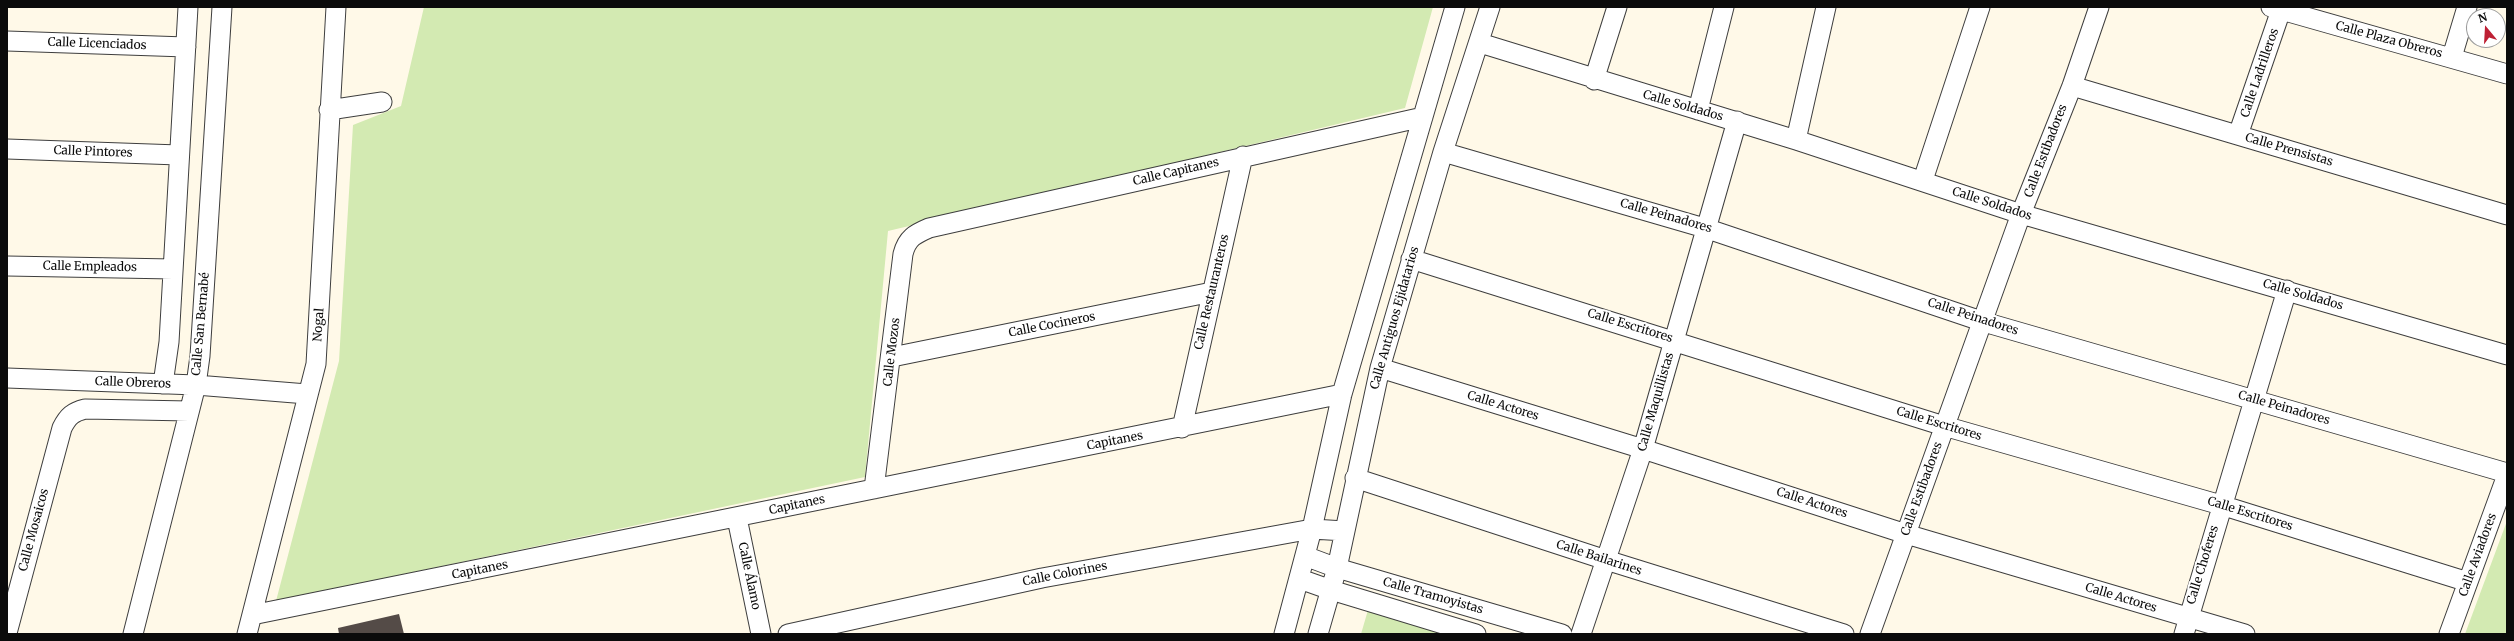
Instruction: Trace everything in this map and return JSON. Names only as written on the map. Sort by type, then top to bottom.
[{"type":"street","points":[[163,384],[169,342],[188,7]]},
{"type":"street","name":"Calle San Bernabé","points":[[133,634],[196,385],[200,356],[222,7]]},
{"type":"street","name":"Nogal","points":[[247,634],[307,394],[316,364],[319,334],[329,110],[336,7]]},
{"type":"street","points":[[1284,634],[1312,529],[1342,394],[1424,118],[1455,7]]},
{"type":"street","name":"Calle Antiguos Ejidatarios","points":[[1318,634],[1337,568],[1355,478],[1380,368],[1443,152],[1480,43],[1490,7]]},
{"type":"street","points":[[1594,80],[1617,7]]},
{"type":"street","points":[[1698,110],[1724,7]]},
{"type":"street","points":[[1796,140],[1826,7]]},
{"type":"street","points":[[1923,180],[1980,7]]},
{"type":"street","name":"Calle Estibadores","points":[[1870,634],[1944,426],[1984,322],[2021,214],[2072,86],[2099,7]]},
{"type":"street","points":[[2452,57],[2467,7]]},
{"type":"street","name":"Calle Plaza Obreros","points":[[2276,9],[2452,57],[2507,74]]},
{"type":"street","name":"Calle Ladrilleros","points":[[2238,135],[2276,9]]},
{"type":"street","name":"Calle Licenciados","points":[[7,41],[186,47]]},
{"type":"street","name":"Calle Soldados","points":[[1480,43],[1594,80],[1737,121],[1923,180],[2021,214],[2507,355]]},
{"type":"street","name":"Calle Prensistas","points":[[2072,86],[2507,215]]},
{"type":"street","points":[[329,110],[382,102]]},
{"type":"street","name":"Calle Capitanes","points":[[929,228],[1243,156],[1424,118]]},
{"type":"street","name":"Calle Maquillistas","points":[[1581,634],[1643,449],[1708,228],[1737,121]]},
{"type":"street","name":"Calle Pintores","points":[[7,149],[179,155]]},
{"type":"street","name":"Calle Peinadores","points":[[1443,152],[1708,228],[1984,322],[2507,474]]},
{"type":"street","name":"Calle Restauranteros","points":[[1182,428],[1243,156]]},
{"type":"street","name":"Calle Mozos","points":[[874,489],[906,242],[914,235],[929,228]]},
{"type":"street","name":"Calle Escritores","points":[[1412,259],[1944,426],[2221,505],[2468,582]]},
{"type":"street","name":"Calle Empleados","points":[[7,266],[173,269]]},
{"type":"street","name":"Calle Choferes","points":[[2186,626],[2221,505],[2255,400],[2287,290]]},
{"type":"street","name":"Calle Cocineros","points":[[892,357],[1212,292]]},
{"type":"street","name":"Calle Actores","points":[[1380,368],[1643,449],[2186,626],[2245,634]]},
{"type":"street","name":"Calle Obreros","points":[[7,378],[196,385],[307,394]]},
{"type":"street","name":"Capitanes","points":[[252,615],[1182,428],[1342,394]]},
{"type":"street","name":"Calle Mosaicos","points":[[7,633],[62,428],[66,419],[74,412],[85,409],[189,411]]},
{"type":"street","name":"Calle Aviadores","points":[[2449,634],[2507,474]]},
{"type":"street","name":"Calle Bailarines","points":[[1355,478],[1606,560],[1844,634]]},
{"type":"street","name":"Calle Álamo","points":[[737,518],[761,634]]},
{"type":"street","name":"Calle Colorines","points":[[788,634],[1042,578],[1312,529],[1345,531]]},
{"type":"street","name":"Calle Tramoyistas","points":[[1305,556],[1337,568],[1562,634]]},
{"type":"street","name":"Calle Tramoyistas","points":[[1300,578],[1331,590],[1476,634]]},
{"type":"green space","points":[[424,7],[1433,7],[1405,108],[888,231],[865,477],[276,601],[339,361],[353,125],[401,106]]},
{"type":"green space","points":[[2507,521],[2507,634],[2465,634]]},
{"type":"green space","points":[[1368,610],[1445,634],[1361,634]]},
{"type":"building","points":[[399,614],[404,634],[339,634],[338,628]]}]
